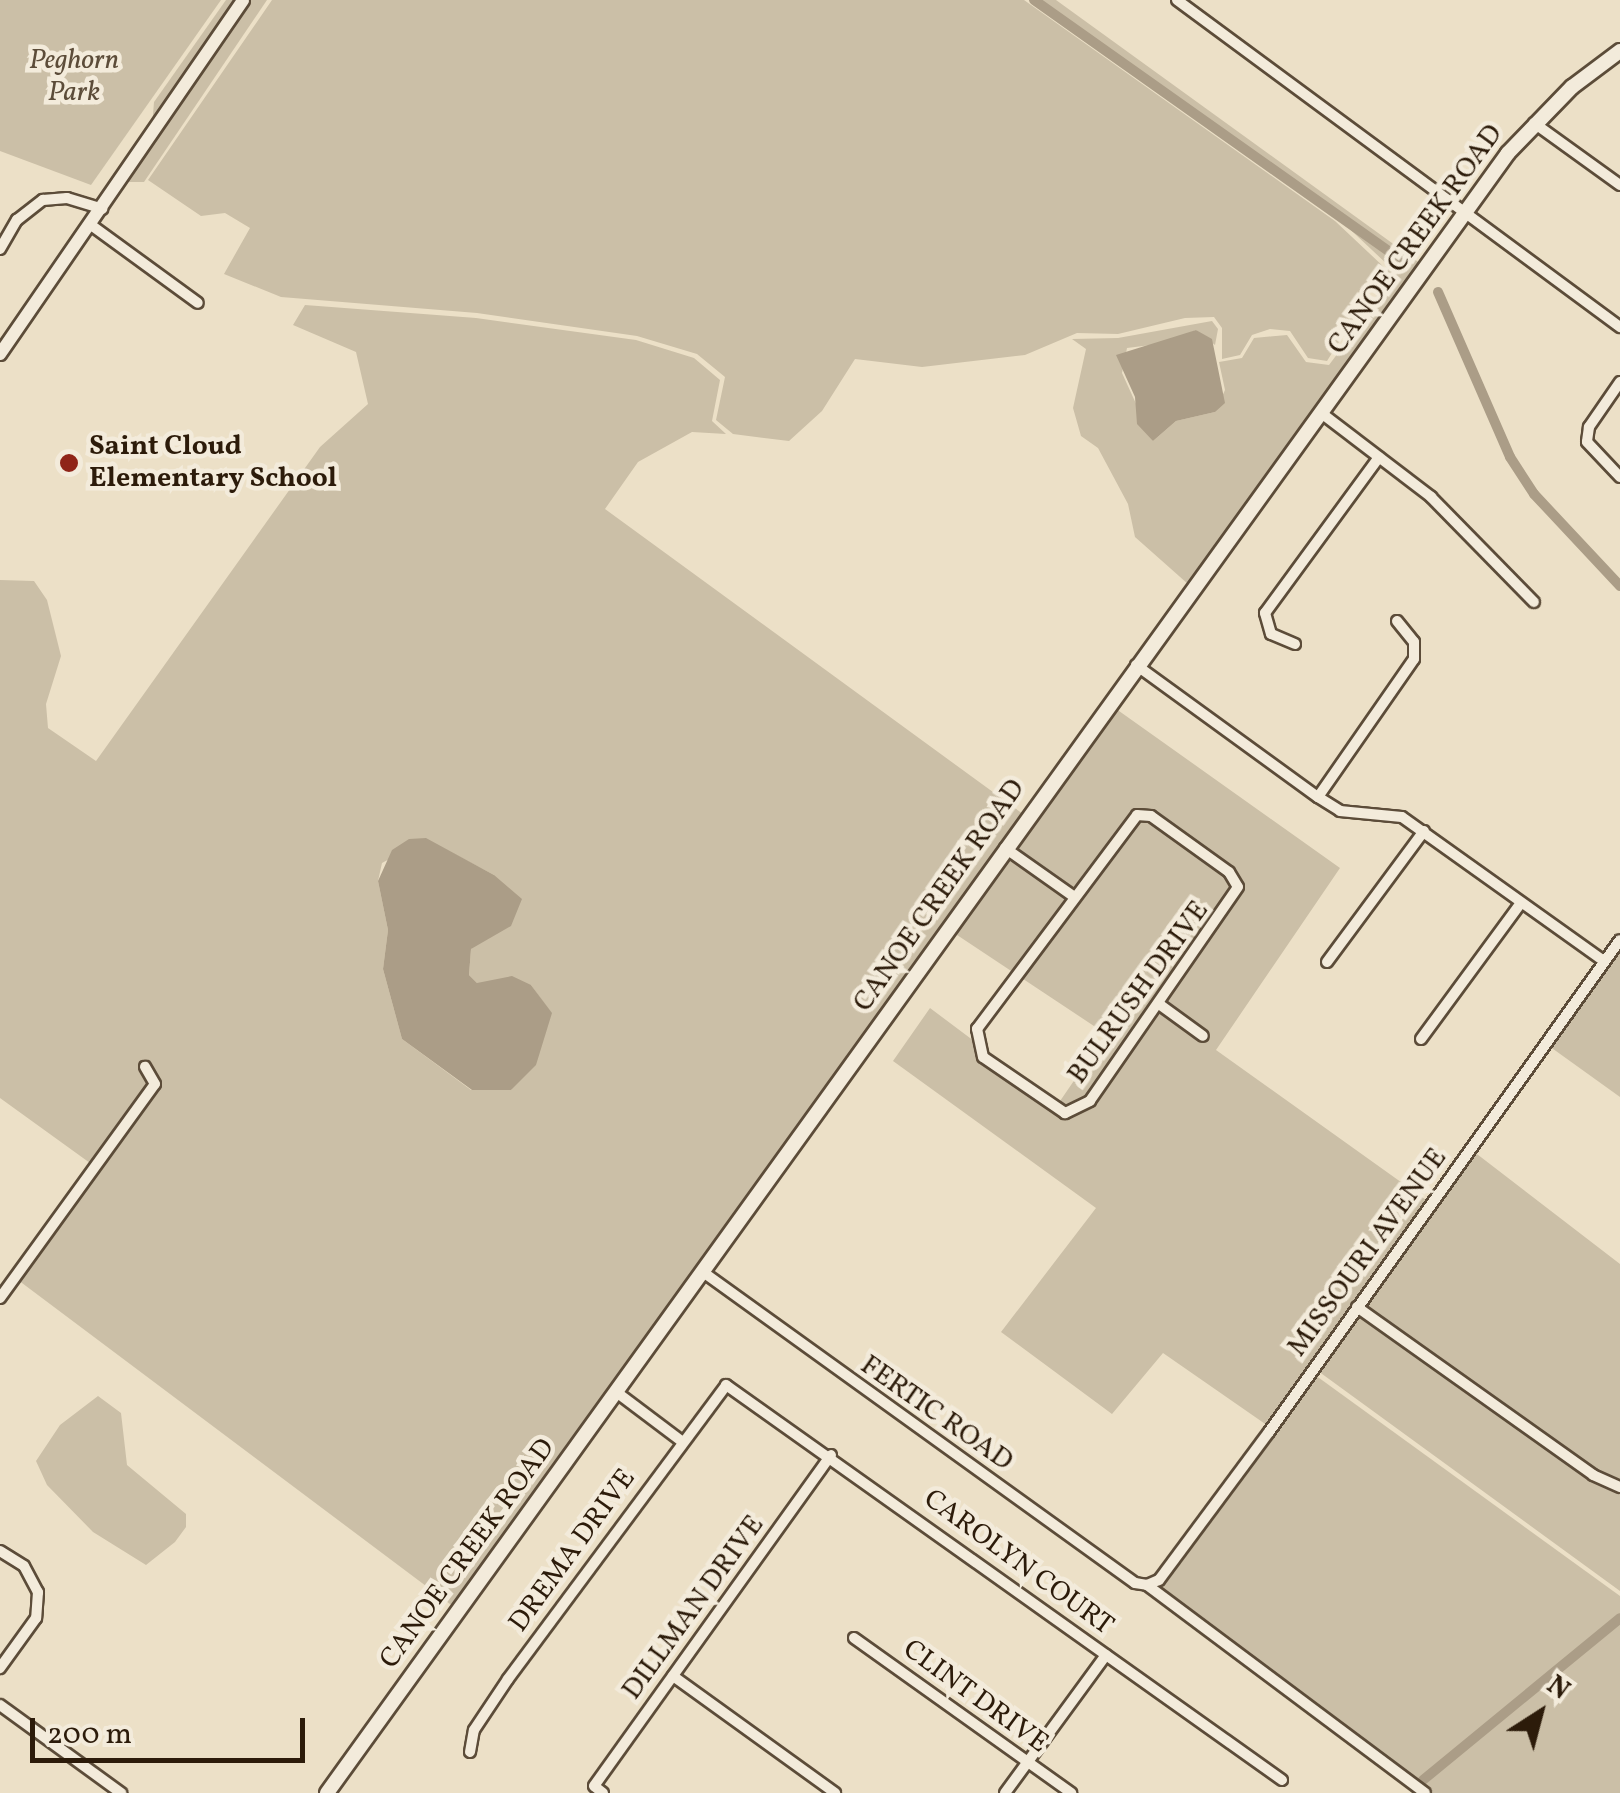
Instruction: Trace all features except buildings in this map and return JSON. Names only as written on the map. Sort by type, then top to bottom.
[{"type":"main road","name":"CANOE CREEK ROAD","points":[[327,1793],[1135,664],[1465,211],[1534,123],[1620,51]]},
{"type":"street","points":[[0,354],[242,0]]},
{"type":"street","points":[[1177,0],[1620,327]]},
{"type":"street","points":[[1534,123],[1620,185]]},
{"type":"street","points":[[0,249],[16,220],[44,200],[68,198],[102,210]]},
{"type":"street","points":[[91,225],[198,303]]},
{"type":"street","points":[[1620,382],[1588,427],[1587,442],[1620,477]]},
{"type":"street","points":[[1320,412],[1431,498],[1534,602]]},
{"type":"street","points":[[1295,644],[1270,634],[1265,613],[1379,457]]},
{"type":"street","points":[[1318,797],[1414,659],[1414,642],[1397,621]]},
{"type":"street","points":[[1135,664],[1340,811],[1402,817],[1604,961]]},
{"type":"street","name":"BULRUSH DRIVE","points":[[1137,815],[1151,816],[1229,872],[1238,887],[1236,899],[1078,1111],[1065,1113],[983,1057],[977,1029],[1072,896],[1137,815]]},
{"type":"street","points":[[1327,962],[1424,830]]},
{"type":"street","points":[[1004,848],[1072,896]]},
{"type":"street","points":[[1421,1038],[1522,903]]},
{"type":"street","name":"MISSOURI AVENUE","points":[[1147,1585],[1159,1580],[1620,940]]},
{"type":"street","points":[[1159,1004],[1203,1036]]},
{"type":"street","points":[[0,1298],[155,1084],[145,1067]]},
{"type":"street","name":"FERTIC ROAD","points":[[703,1272],[1120,1572],[1147,1585],[1424,1792]]},
{"type":"street","points":[[1357,1307],[1593,1475],[1620,1487]]},
{"type":"street","name":"DREMA DRIVE","points":[[470,1752],[482,1718],[680,1440],[726,1385]]},
{"type":"street","name":"CAROLYN COURT","points":[[726,1385],[831,1455],[1282,1780]]},
{"type":"street","points":[[616,1392],[680,1440]]},
{"type":"street","name":"DILLMAN DRIVE","points":[[598,1790],[673,1676],[831,1455]]},
{"type":"street","points":[[0,1550],[24,1566],[38,1592],[36,1618],[0,1668]]},
{"type":"street","name":"CLINT DRIVE","points":[[854,1638],[1070,1793]]},
{"type":"street","points":[[1004,1793],[1106,1654]]},
{"type":"street","points":[[673,1676],[835,1793]]},
{"type":"street","points":[[0,1705],[121,1793]]},
{"type":"green space","name":"Peghorn Park","points":[[0,0],[221,0],[91,185],[0,151]]},
{"type":"green space","points":[[226,0],[237,0],[152,127],[154,102]]},
{"type":"green space","points":[[248,0],[267,0],[144,182],[126,182]]},
{"type":"green space","points":[[272,0],[1024,0],[1335,221],[1385,268],[1327,361],[1308,358],[1290,331],[1270,329],[1252,335],[1240,355],[1222,359],[1222,328],[1214,317],[1185,318],[1118,334],[1077,333],[1025,355],[922,367],[855,359],[822,411],[789,441],[733,434],[716,420],[725,377],[697,354],[637,336],[477,313],[281,297],[224,274],[250,228],[225,213],[201,216],[148,180]]},
{"type":"green space","points":[[1032,0],[1056,0],[1421,264],[1188,584],[1135,537],[1128,504],[1098,448],[1081,436],[1073,408],[1086,349],[1072,339],[1118,338],[1212,321],[1218,329],[1215,345],[1196,330],[1167,343],[1127,348],[1122,373],[1153,441],[1176,421],[1215,412],[1225,390],[1219,362],[1242,358],[1254,338],[1287,335],[1306,362],[1329,365],[1371,309],[1389,266],[1338,218]]},
{"type":"green space","points":[[305,305],[476,318],[636,340],[694,358],[720,380],[712,421],[726,434],[692,432],[638,462],[605,509],[1023,814],[454,1607],[18,1280],[94,1180],[87,1174],[90,1163],[0,1098],[0,580],[34,581],[47,600],[61,656],[46,704],[48,728],[96,761],[320,447],[368,404],[356,352],[293,325]],"holes":[[[426,839],[494,875],[484,937],[471,949],[469,975],[477,983],[531,985],[551,1013],[511,1090],[471,1090],[402,1039],[383,969],[388,930],[378,881],[382,863]]]},
{"type":"green space","points":[[1112,706],[1340,868],[1216,1050],[1433,1205],[1473,1151],[1620,1264],[1620,1591],[1318,1371],[1271,1428],[1163,1353],[1112,1414],[1001,1332],[1096,1208],[893,1061],[930,1008],[1058,1104],[1106,1034],[951,931]]},
{"type":"green space","points":[[1620,949],[1620,1097],[1549,1046]]},
{"type":"green space","points":[[1315,1375],[1620,1596],[1620,1793],[1433,1793],[1157,1592]]},
{"type":"green space","points":[[98,1396],[121,1413],[127,1465],[186,1514],[186,1527],[175,1542],[146,1565],[93,1532],[47,1485],[36,1461],[60,1425]]},
{"type":"shaded area","points":[[1196,330],[1212,339],[1225,403],[1215,412],[1176,421],[1153,441],[1137,424],[1135,397],[1116,355]]},
{"type":"shaded area","points":[[426,838],[494,875],[522,899],[511,926],[471,949],[469,975],[477,983],[512,976],[531,985],[552,1013],[536,1065],[511,1090],[472,1090],[402,1039],[383,969],[388,930],[378,881],[392,850],[409,839]]},
{"type":"waterway","points":[[1034,0],[1401,260]]},
{"type":"waterway","points":[[1438,292],[1510,457],[1534,494],[1620,586]]},
{"type":"waterway","points":[[1423,1780],[1620,1618]]},
{"type":"place","name":"Saint Cloud Elementary School","points":[[69,463]]}]
